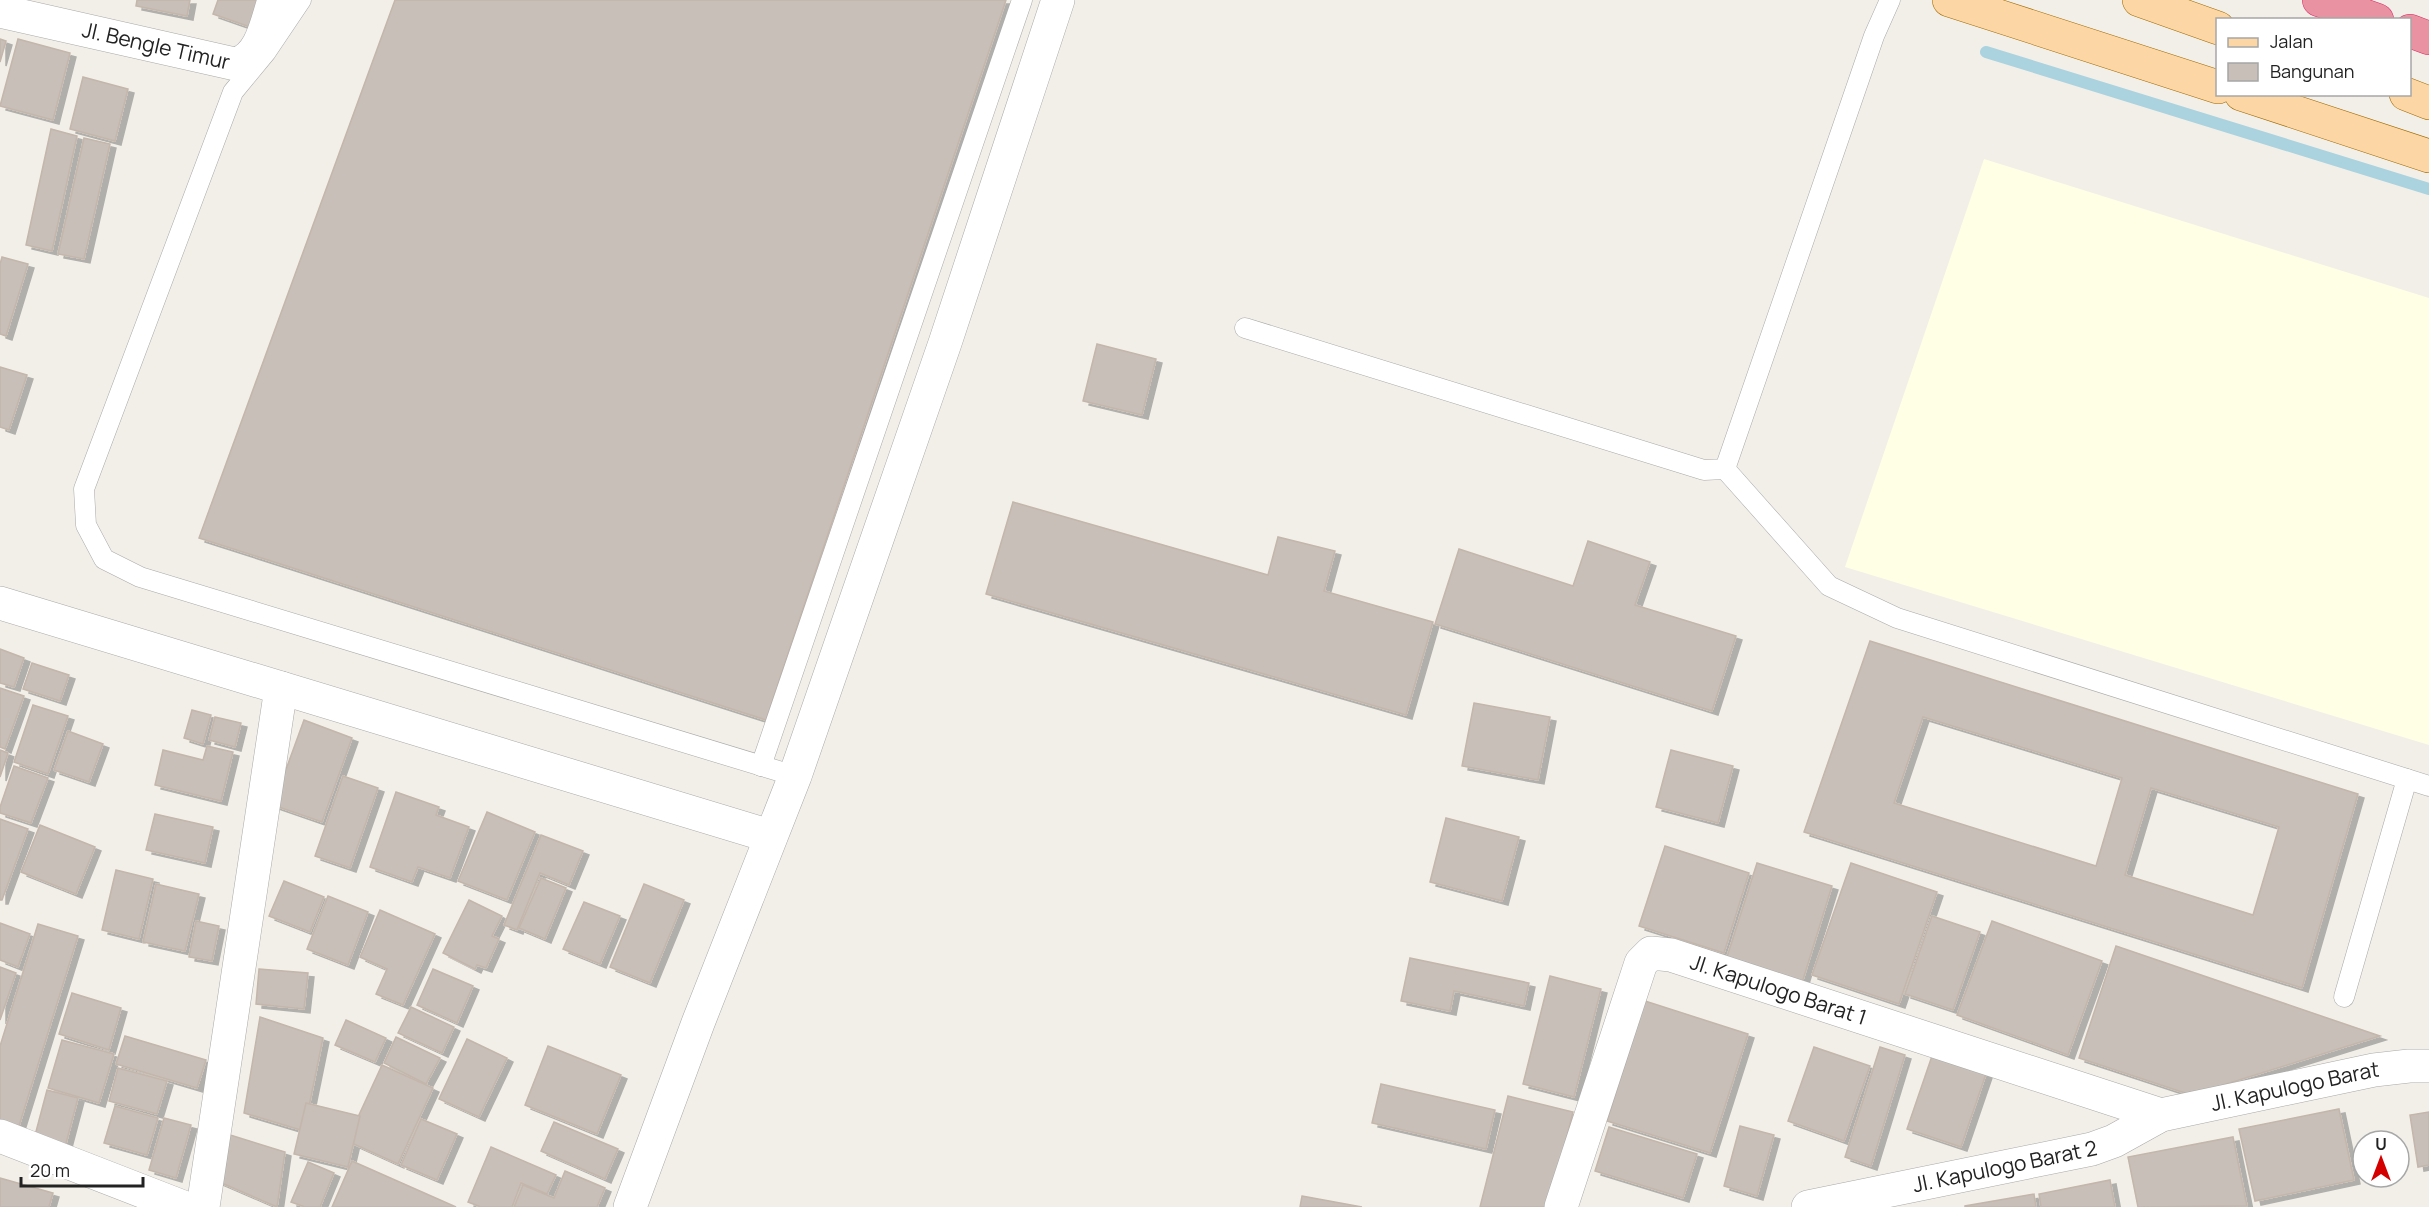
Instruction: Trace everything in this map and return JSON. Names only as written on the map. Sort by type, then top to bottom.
[{"type":"highway","points":[[2319,0],[2371,18]]},
{"type":"highway","points":[[2411,31],[2429,38]]},
{"type":"main road","points":[[1949,0],[2216,87]]},
{"type":"main road","points":[[2139,0],[2216,28]]},
{"type":"main road","points":[[2411,30],[2429,30]]},
{"type":"main road","points":[[2247,96],[2429,156]]},
{"type":"main road","points":[[2411,96],[2429,103]]},
{"type":"street","name":"Jl. Bengle Timur","points":[[0,11],[235,64],[243,63],[255,51],[274,0]]},
{"type":"street","points":[[630,1207],[770,836],[795,776],[941,354],[1058,0]]},
{"type":"street","points":[[0,603],[770,836]]},
{"type":"street","points":[[203,1207],[281,688]]},
{"type":"street","name":"Jl. Kapulogo Barat 1","points":[[1561,1207],[1641,963],[1651,953],[1671,955],[2161,1114]]},
{"type":"street","name":"Jl. Kapulogo Barat","points":[[2161,1114],[2374,1070],[2429,1066]]},
{"type":"street","name":"Jl. Kapulogo Barat 2","points":[[1808,1207],[2092,1149],[2115,1141],[2161,1114]]},
{"type":"street","points":[[0,1136],[183,1207]]},
{"type":"lane","points":[[301,0],[266,52],[233,92],[84,489],[86,525],[104,559],[140,577],[795,776]]},
{"type":"lane","points":[[761,766],[1022,0]]},
{"type":"lane","points":[[1725,469],[1874,36],[1890,0]]},
{"type":"lane","points":[[1245,328],[1704,470],[1725,469]]},
{"type":"lane","points":[[1725,469],[1829,586],[1897,618],[2429,786]]},
{"type":"lane","points":[[2344,997],[2407,779]]},
{"type":"shaded area","points":[[1984,159],[2429,298],[2429,745],[1845,567]]},
{"type":"building","points":[[137,0],[190,0],[187,16],[136,6]]},
{"type":"building","points":[[218,0],[263,0],[253,28],[213,14]]},
{"type":"building","points":[[395,0],[1006,0],[766,720],[199,538]]},
{"type":"building","points":[[0,39],[6,41],[0,62]]},
{"type":"building","points":[[18,39],[70,53],[53,120],[0,106]]},
{"type":"building","points":[[83,77],[128,89],[115,141],[70,129]]},
{"type":"building","points":[[51,129],[77,136],[52,251],[26,245]]},
{"type":"building","points":[[84,138],[110,144],[84,259],[58,254]]},
{"type":"building","points":[[2,257],[28,264],[6,336],[0,334],[0,264]]},
{"type":"building","points":[[1097,344],[1156,359],[1142,415],[1083,401]]},
{"type":"building","points":[[0,367],[27,375],[9,430],[0,427]]},
{"type":"building","points":[[1013,502],[1268,575],[1278,537],[1335,551],[1324,591],[1433,622],[1406,715],[986,594]]},
{"type":"building","points":[[1588,541],[1650,562],[1635,605],[1736,636],[1712,711],[1435,624],[1459,549],[1573,586]]},
{"type":"building","points":[[1870,641],[2358,794],[2302,988],[1804,832]],"holes":[[[1923,717],[2122,778],[2096,866],[1894,803]],[[2151,788],[2279,827],[2253,915],[2125,875]]]},
{"type":"building","points":[[0,649],[24,658],[14,687],[0,683]]},
{"type":"building","points":[[32,663],[69,675],[60,701],[23,689]]},
{"type":"building","points":[[0,688],[24,696],[5,749],[0,747]]},
{"type":"building","points":[[1474,703],[1550,717],[1538,780],[1462,766]]},
{"type":"building","points":[[33,705],[68,716],[48,774],[14,762]]},
{"type":"building","points":[[192,710],[211,715],[203,744],[184,738]]},
{"type":"building","points":[[215,717],[241,723],[235,747],[209,740]]},
{"type":"building","points":[[304,720],[352,738],[322,822],[273,805]]},
{"type":"building","points":[[68,731],[103,744],[89,782],[54,770]]},
{"type":"building","points":[[207,746],[233,752],[221,801],[155,785],[163,750],[203,760]]},
{"type":"building","points":[[0,750],[8,753],[0,777]]},
{"type":"building","points":[[1671,750],[1733,766],[1718,823],[1656,807]]},
{"type":"building","points":[[14,766],[48,778],[31,823],[0,813]]},
{"type":"building","points":[[343,776],[378,788],[350,868],[315,856]]},
{"type":"building","points":[[396,792],[439,807],[436,815],[469,827],[450,878],[418,867],[412,882],[370,867]]},
{"type":"building","points":[[487,812],[535,832],[507,900],[458,881]]},
{"type":"building","points":[[155,814],[213,827],[205,863],[146,850]]},
{"type":"building","points":[[1446,818],[1519,837],[1502,901],[1430,882]]},
{"type":"building","points":[[0,819],[28,829],[2,900],[0,900]]},
{"type":"building","points":[[40,825],[95,847],[76,894],[21,872]]},
{"type":"building","points":[[541,835],[583,851],[569,885],[540,873],[517,930],[504,925]]},
{"type":"building","points":[[1665,846],[1749,873],[1724,953],[1639,926]]},
{"type":"building","points":[[1757,863],[1832,886],[1802,983],[1726,960]]},
{"type":"building","points":[[1851,863],[1937,892],[1899,1004],[1812,975]]},
{"type":"building","points":[[116,870],[153,879],[139,939],[102,930]]},
{"type":"building","points":[[541,878],[566,888],[545,939],[519,928]]},
{"type":"building","points":[[284,881],[324,897],[310,932],[269,916]]},
{"type":"building","points":[[156,884],[199,894],[185,951],[143,942]]},
{"type":"building","points":[[644,884],[684,900],[650,983],[610,967]]},
{"type":"building","points":[[328,896],[368,912],[348,965],[307,949]]},
{"type":"building","points":[[469,900],[502,916],[492,936],[499,939],[486,968],[477,965],[475,969],[443,953]]},
{"type":"building","points":[[584,902],[620,916],[600,964],[563,949]]},
{"type":"building","points":[[380,910],[435,934],[403,1005],[376,994],[387,969],[360,957]]},
{"type":"building","points":[[1932,916],[1980,932],[1953,1010],[1905,994]]},
{"type":"building","points":[[196,921],[219,926],[212,961],[189,957]]},
{"type":"building","points":[[1992,921],[2102,961],[2068,1055],[1957,1015]]},
{"type":"building","points":[[0,923],[30,934],[18,967],[0,960]]},
{"type":"building","points":[[38,924],[78,936],[19,1126],[0,1120],[0,1046]]},
{"type":"building","points":[[2116,946],[2380,1036],[2191,1095],[2079,1058]]},
{"type":"building","points":[[1410,958],[1529,983],[1524,1006],[1454,991],[1450,1011],[1401,1001]]},
{"type":"building","points":[[0,967],[16,973],[0,1020]]},
{"type":"building","points":[[259,969],[308,973],[304,1009],[256,1004]]},
{"type":"building","points":[[433,969],[473,986],[457,1023],[417,1005]]},
{"type":"building","points":[[1550,976],[1601,989],[1574,1097],[1523,1084]]},
{"type":"building","points":[[72,993],[121,1008],[109,1050],[59,1034]]},
{"type":"building","points":[[1645,1001],[1748,1034],[1710,1153],[1607,1121]]},
{"type":"building","points":[[411,1007],[454,1027],[442,1053],[398,1033]]},
{"type":"building","points":[[260,1017],[323,1038],[304,1131],[244,1113]]},
{"type":"building","points":[[346,1020],[386,1038],[375,1062],[335,1045]]},
{"type":"building","points":[[125,1036],[206,1060],[197,1088],[116,1064]]},
{"type":"building","points":[[396,1037],[440,1058],[426,1084],[384,1063]]},
{"type":"building","points":[[467,1039],[507,1058],[479,1117],[439,1099]]},
{"type":"building","points":[[62,1040],[114,1054],[99,1103],[48,1088]]},
{"type":"building","points":[[548,1046],[621,1075],[597,1134],[525,1105]]},
{"type":"building","points":[[1814,1047],[1870,1066],[1844,1141],[1788,1121]]},
{"type":"building","points":[[1880,1047],[1905,1055],[1871,1166],[1845,1157]]},
{"type":"building","points":[[1932,1056],[1986,1074],[1961,1147],[1907,1129]]},
{"type":"building","points":[[382,1065],[433,1088],[398,1164],[347,1141]]},
{"type":"building","points":[[118,1068],[167,1081],[157,1114],[109,1101]]},
{"type":"building","points":[[1381,1084],[1495,1110],[1486,1149],[1372,1123]]},
{"type":"building","points":[[47,1090],[78,1098],[64,1151],[33,1143]]},
{"type":"building","points":[[1508,1096],[1573,1112],[1549,1207],[1480,1207]]},
{"type":"building","points":[[306,1103],[360,1116],[348,1167],[294,1154]]},
{"type":"building","points":[[115,1106],[158,1118],[147,1155],[104,1143]]},
{"type":"building","points":[[2339,1109],[2351,1166],[2351,1181],[2255,1201],[2239,1129]]},
{"type":"building","points":[[2429,1112],[2429,1165],[2418,1167],[2410,1115]]},
{"type":"building","points":[[164,1118],[191,1125],[176,1178],[149,1170]]},
{"type":"building","points":[[421,1119],[457,1134],[437,1180],[401,1165]]},
{"type":"building","points":[[554,1122],[618,1149],[605,1179],[541,1151]]},
{"type":"building","points":[[1740,1126],[1774,1135],[1757,1196],[1724,1186]]},
{"type":"building","points":[[1609,1127],[1697,1154],[1683,1198],[1595,1171]]},
{"type":"building","points":[[227,1134],[285,1152],[277,1207],[217,1181]]},
{"type":"building","points":[[2233,1137],[2247,1206],[2138,1207],[2128,1157]]},
{"type":"building","points":[[491,1147],[556,1175],[547,1194],[521,1183],[512,1207],[481,1207],[468,1202]]},
{"type":"building","points":[[352,1161],[456,1207],[332,1207]]},
{"type":"building","points":[[308,1162],[334,1173],[320,1207],[305,1207],[291,1202]]},
{"type":"building","points":[[565,1171],[605,1188],[597,1207],[514,1207],[523,1185],[554,1198]]},
{"type":"building","points":[[0,1178],[53,1193],[49,1207],[0,1207]]},
{"type":"building","points":[[2110,1180],[2115,1207],[2041,1207],[2039,1194]]},
{"type":"building","points":[[2034,1194],[2036,1207],[1965,1207],[1965,1206]]},
{"type":"building","points":[[1302,1196],[1362,1207],[1300,1207]]},
{"type":"waterway","points":[[1986,52],[2429,189]]}]
